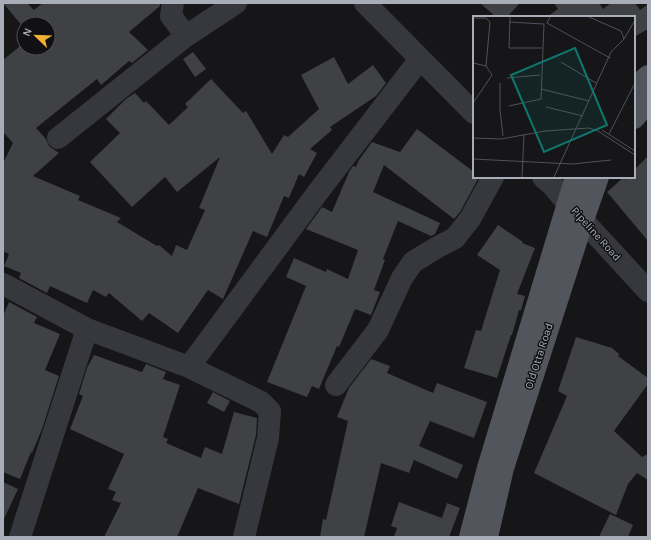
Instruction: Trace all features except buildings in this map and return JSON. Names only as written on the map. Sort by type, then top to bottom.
[{"type":"main road","points":[[635,88],[648,76]]},
{"type":"main road","points":[[635,117],[648,101]]},
{"type":"main road","name":"Old Otta Road","points":[[470,537],[488,468],[576,178]]},
{"type":"main road","name":"Old Otta Road","points":[[487,537],[504,468],[598,178]]},
{"type":"street","points":[[173,3],[171,16],[186,36]]},
{"type":"street","points":[[58,138],[186,36],[236,3]]},
{"type":"street","points":[[365,3],[473,112]]},
{"type":"street","points":[[188,367],[318,192],[420,59]]},
{"type":"street","points":[[336,385],[378,330],[402,278],[413,262],[455,238],[470,220],[492,178]]},
{"type":"street","name":"Pipeline Road","points":[[544,178],[648,291]]},
{"type":"street","points":[[3,284],[87,329],[188,367],[261,402],[270,411],[268,438],[244,537]]},
{"type":"street","points":[[20,537],[87,329]]}]
